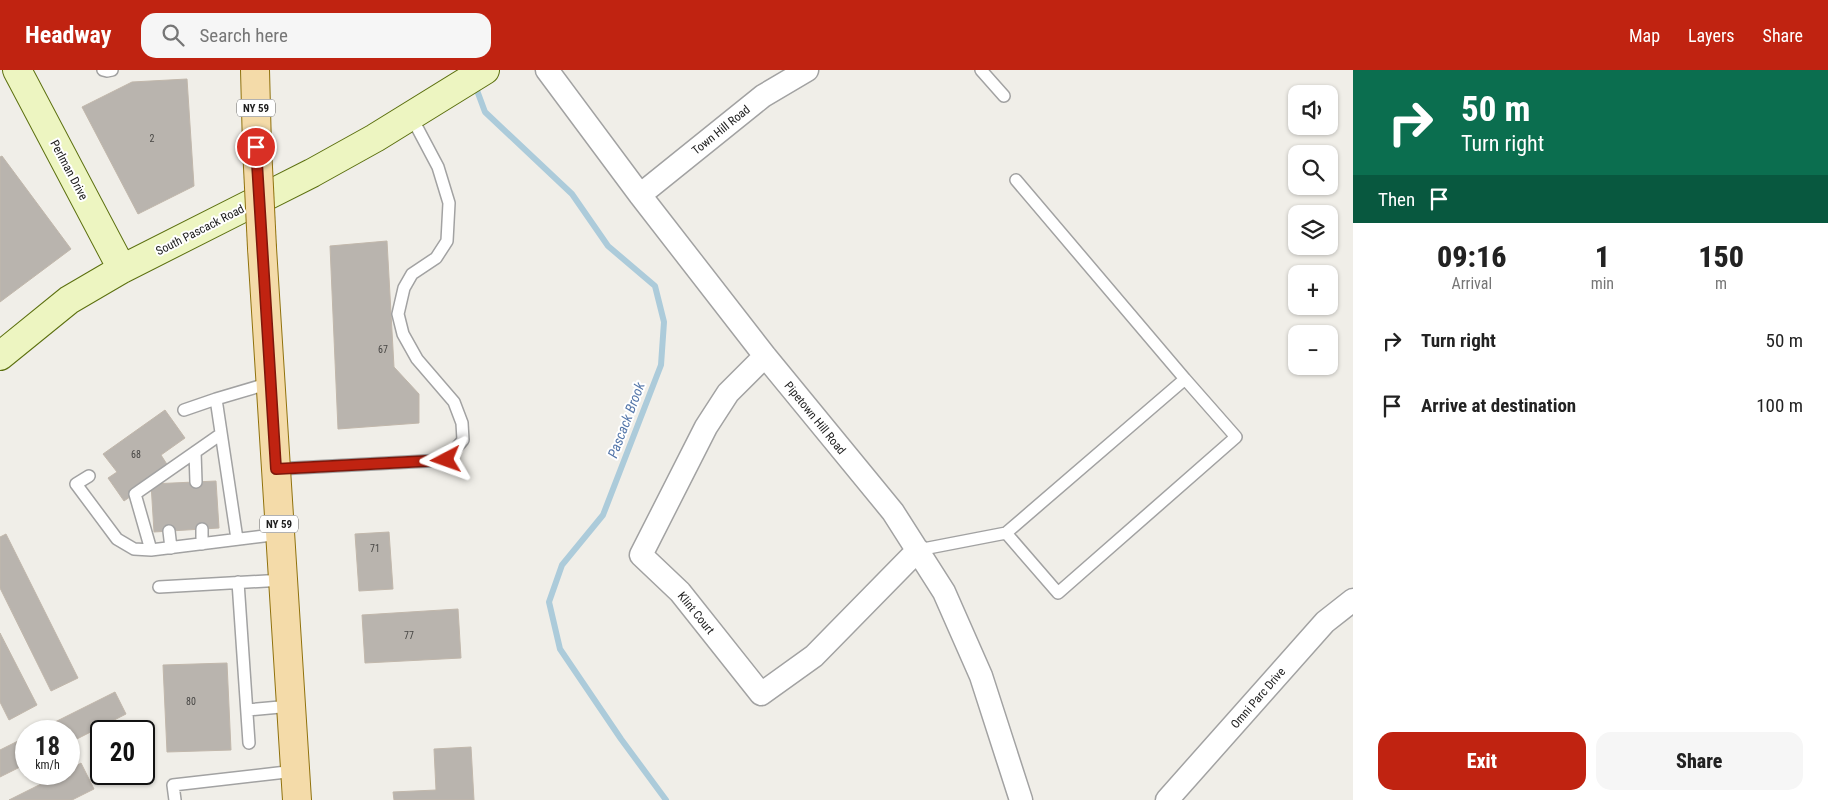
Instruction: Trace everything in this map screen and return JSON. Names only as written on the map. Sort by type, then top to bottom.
[{"type":"main road","name":"NY 59","points":[[255,70],[256,147],[297,800]]},
{"type":"street","name":"Perlman Drive","points":[[17,70],[122,269]]},
{"type":"street","name":"South Pascack Road","points":[[0,356],[69,300],[122,269],[312,173],[411,116],[485,70]]},
{"type":"street","name":"Pipetown Hill Road","points":[[546,70],[765,356],[893,512],[918,550],[944,592],[981,676],[1021,800]]},
{"type":"street","name":"Town Hill Road","points":[[640,195],[763,96],[807,70]]},
{"type":"street","name":"Klint Court","points":[[765,356],[728,392],[706,427],[641,555],[680,592],[761,694],[814,656],[918,550]]},
{"type":"street","name":"Omni Parc Drive","points":[[1167,800],[1325,622],[1353,600]]},
{"type":"lane","points":[[103,70],[112,70]]},
{"type":"lane","points":[[981,70],[1004,96]]},
{"type":"lane","points":[[276,469],[446,460],[463,440],[462,423],[454,402],[417,360],[403,334],[398,314],[404,288],[412,274],[436,258],[447,241],[449,203],[438,167],[411,116]]},
{"type":"lane","points":[[1006,533],[1058,593],[1236,437],[1016,180]]},
{"type":"lane","points":[[918,550],[1006,533],[1185,379]]},
{"type":"lane","points":[[184,410],[270,383]]},
{"type":"lane","points":[[216,399],[236,539]]},
{"type":"lane","points":[[151,550],[135,494],[164,479],[195,452],[221,434]]},
{"type":"lane","points":[[195,452],[196,482]]},
{"type":"lane","points":[[89,476],[76,484],[117,539],[134,549],[171,548],[280,534]]},
{"type":"lane","points":[[202,529],[202,544]]},
{"type":"lane","points":[[169,531],[171,548]]},
{"type":"lane","points":[[159,587],[282,580]]},
{"type":"lane","points":[[238,582],[249,742]]},
{"type":"lane","points":[[247,710],[291,706]]},
{"type":"lane","points":[[175,800],[173,785],[295,770]]},
{"type":"building","points":[[187,79],[194,186],[138,214],[82,107],[132,82]]},
{"type":"building","points":[[2,156],[71,249],[0,302],[0,157]]},
{"type":"building","points":[[387,241],[394,367],[419,394],[419,423],[338,429],[330,246]]},
{"type":"building","points":[[165,410],[185,438],[161,455],[170,469],[124,501],[108,478],[117,472],[103,454]]},
{"type":"building","points":[[216,481],[219,528],[154,532],[151,484]]},
{"type":"building","points":[[389,532],[393,589],[359,591],[355,534]]},
{"type":"building","points":[[6,534],[78,678],[51,691],[0,588],[0,537]]},
{"type":"building","points":[[458,609],[461,658],[365,663],[362,615]]},
{"type":"building","points":[[0,633],[37,705],[9,720],[0,702]]},
{"type":"building","points":[[227,663],[231,750],[167,752],[163,665]]},
{"type":"building","points":[[115,692],[126,714],[114,720],[90,720],[90,732],[80,737],[80,720],[59,720]]},
{"type":"building","points":[[15,742],[15,770],[0,777],[0,750]]},
{"type":"building","points":[[471,747],[474,800],[394,800],[393,792],[436,790],[434,749]]},
{"type":"building","points":[[80,764],[90,781],[90,785],[94,789],[72,800],[9,800],[39,785],[80,785]]},
{"type":"waterway","name":"Pascack Brook","points":[[475,85],[485,112],[572,194],[608,246],[655,286],[664,322],[661,365],[603,515],[562,565],[549,602],[560,649],[621,739],[666,800]]},
{"type":"route","points":[[256,147],[276,469],[446,460]]}]
